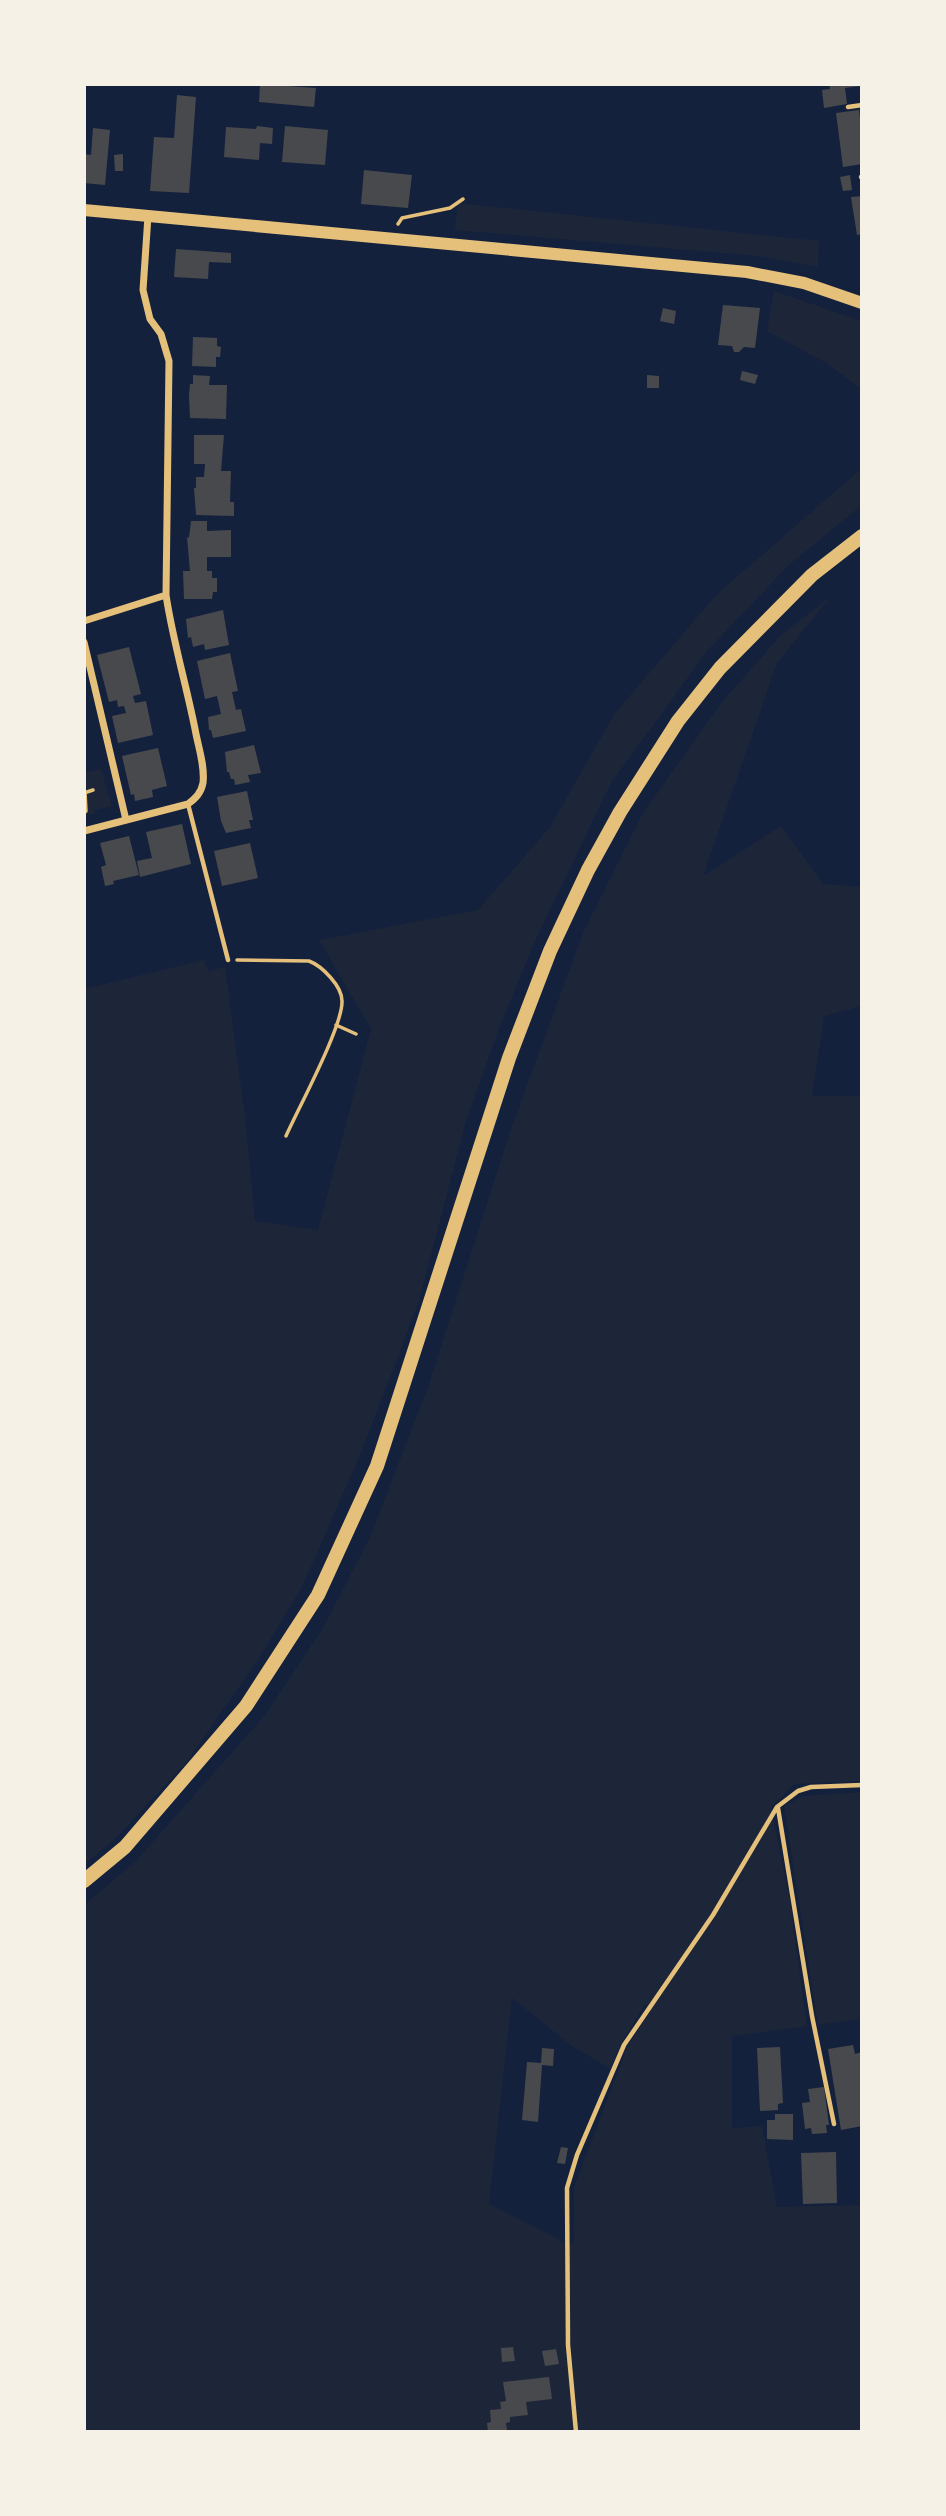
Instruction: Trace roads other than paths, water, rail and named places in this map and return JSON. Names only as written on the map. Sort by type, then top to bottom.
[{"type":"main road","points":[[84,210],[747,272],[804,284],[862,303]]},
{"type":"main road","points":[[84,1881],[125,1847],[246,1706],[318,1595],[377,1466],[509,1058],[550,951],[588,870],[620,812],[678,721],[720,667],[812,575],[862,536]]},
{"type":"street","points":[[84,831],[188,804],[198,797],[203,782],[187,688],[171,630],[166,595],[169,361],[161,334],[150,319],[143,290],[148,216]]},
{"type":"street","points":[[84,621],[166,595]]},
{"type":"street","points":[[84,642],[126,820]]},
{"type":"lane","points":[[848,107],[862,105]]},
{"type":"lane","points":[[188,804],[228,960]]},
{"type":"lane","points":[[576,2432],[568,2345],[567,2188],[577,2155],[624,2045],[713,1915],[777,1807],[798,1791],[811,1787],[862,1785]]},
{"type":"lane","points":[[777,1807],[812,2016],[834,2124]]}]
